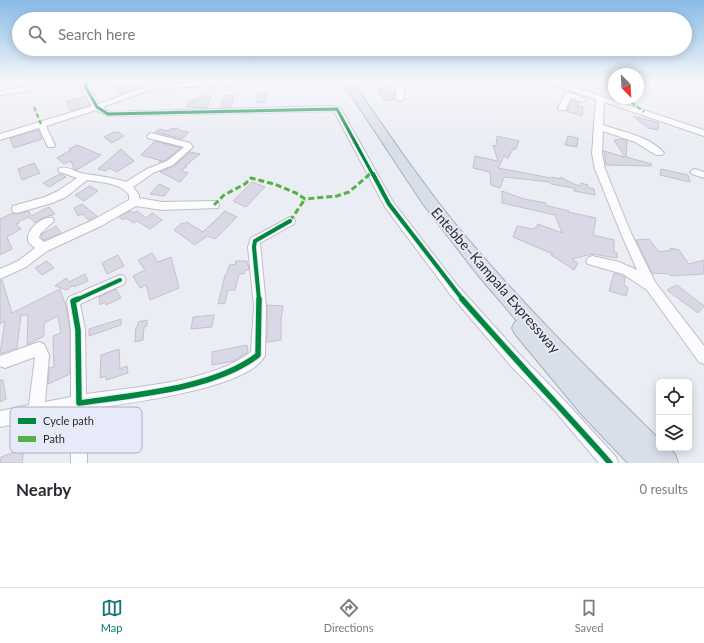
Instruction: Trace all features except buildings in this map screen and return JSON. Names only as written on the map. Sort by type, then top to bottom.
[{"type":"highway","name":"Entebbe–Kampala Expressway","points":[[352,102],[389,161],[419,203],[478,278],[591,408],[645,463]]},
{"type":"highway","name":"Entebbe–Kampala Expressway","points":[[360,102],[416,183],[467,249],[515,305],[578,373],[666,463]]},
{"type":"street","points":[[94,102],[97,107],[108,114],[115,115],[296,108],[337,109],[389,204],[454,290],[516,361],[560,406],[610,463]]},
{"type":"street","points":[[0,137],[112,102]]},
{"type":"street","points":[[562,108],[566,102]]},
{"type":"street","points":[[704,133],[600,102],[597,154],[600,169],[625,231],[651,286],[704,357]]},
{"type":"street","points":[[41,124],[51,145]]},
{"type":"street","points":[[599,127],[640,140],[649,144],[659,153]]},
{"type":"street","points":[[126,187],[150,171],[170,163],[189,148],[187,145],[151,136]]},
{"type":"street","points":[[62,170],[85,177],[104,179],[126,187],[134,197],[134,202]]},
{"type":"street","points":[[16,209],[48,200],[62,194],[85,177]]},
{"type":"street","points":[[0,274],[22,264],[43,248],[97,223],[134,202],[162,206],[214,205]]},
{"type":"street","points":[[43,248],[33,240],[33,238],[36,231],[49,221]]},
{"type":"street","points":[[63,407],[161,391],[223,374],[252,362],[258,355],[260,306],[254,247],[255,241],[290,221]]},
{"type":"street","points":[[592,261],[609,264],[627,270],[641,282],[651,286]]},
{"type":"street","points":[[79,404],[78,330],[73,301],[120,280]]},
{"type":"street","points":[[5,361],[39,349],[42,355],[37,407]]},
{"type":"street","points":[[0,419],[10,417]]},
{"type":"marked path","points":[[634,104],[644,112]]},
{"type":"marked path","points":[[34,107],[41,124]]},
{"type":"marked path","points":[[214,205],[224,195],[245,184],[251,178],[274,184],[296,193],[305,199],[337,196],[349,192],[372,172]]},
{"type":"marked path","points":[[290,221],[305,199]]},
{"type":"cycle path","points":[[94,102],[97,107],[108,114],[337,109],[389,204],[454,290],[516,361],[560,406],[610,463]]},
{"type":"cycle path","points":[[120,280],[73,301],[78,330],[79,403],[174,388],[201,381],[225,374],[245,365],[258,355],[260,306],[254,247],[255,241],[290,221]]}]
